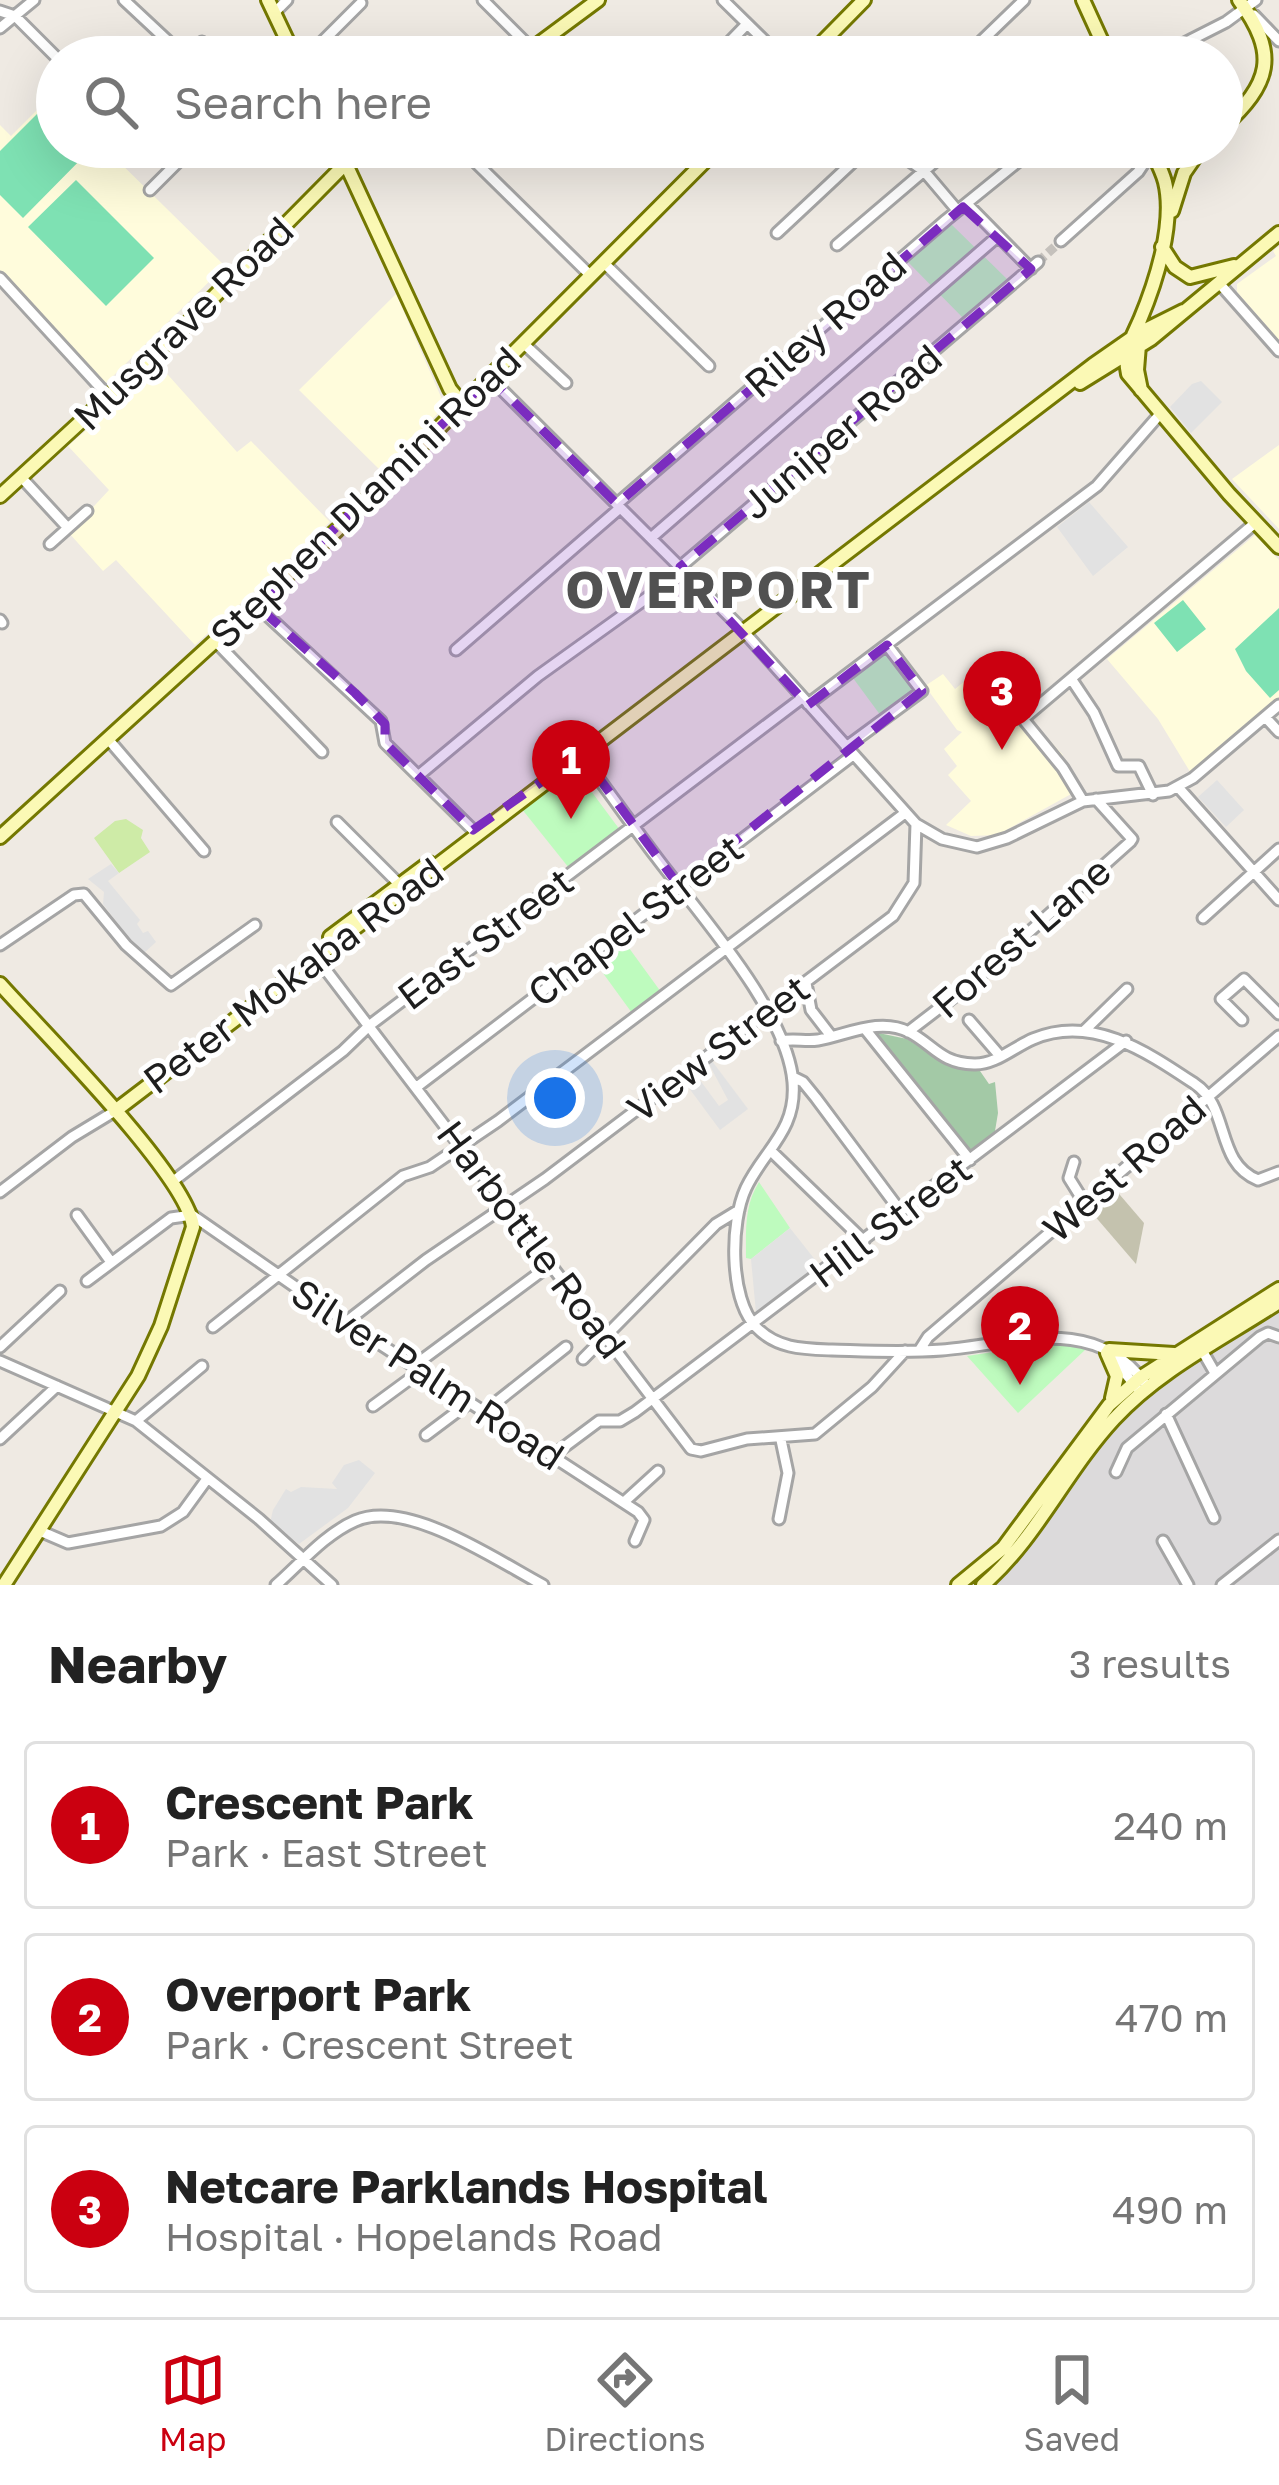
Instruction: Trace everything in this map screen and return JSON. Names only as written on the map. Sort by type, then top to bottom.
[{"type":"street","points":[[0,28],[34,0]]},
{"type":"street","points":[[124,0],[163,36]]},
{"type":"street","points":[[282,36],[271,6],[287,0]]},
{"type":"street","points":[[483,0],[512,36]]},
{"type":"street","points":[[549,36],[598,0]]},
{"type":"street","points":[[723,0],[759,36]]},
{"type":"street","points":[[829,36],[865,0]]},
{"type":"street","points":[[987,36],[1024,0]]},
{"type":"street","points":[[1083,0],[1099,36]]},
{"type":"street","points":[[328,36],[361,2]]},
{"type":"street","points":[[1249,6],[1279,40]]},
{"type":"street","points":[[1195,36],[1249,6]]},
{"type":"street","points":[[1249,6],[1269,39],[1274,60],[1256,97]]},
{"type":"street","points":[[0,11],[15,16],[36,37]]},
{"type":"street","points":[[735,36],[747,24]]},
{"type":"street","points":[[1243,109],[1279,75]]},
{"type":"street","points":[[150,190],[172,168]]},
{"type":"street","name":"Musgrave Road","points":[[0,496],[109,398],[341,168]]},
{"type":"street","points":[[347,168],[453,393],[464,405]]},
{"type":"street","points":[[481,168],[591,276]]},
{"type":"street","name":"Stephen Dlamini Road","points":[[0,836],[256,605],[464,405],[698,168]]},
{"type":"street","points":[[777,233],[847,168]]},
{"type":"street","points":[[651,538],[998,236],[920,168]]},
{"type":"street","points":[[838,245],[928,168]]},
{"type":"street","name":"Riley Road","points":[[456,650],[1011,168]]},
{"type":"street","points":[[1061,242],[1140,168]]},
{"type":"street","points":[[1138,172],[1159,168],[1166,187],[1167,224]]},
{"type":"street","points":[[1130,380],[1134,339],[1187,168]]},
{"type":"street","points":[[256,605],[381,721],[385,742],[476,832],[1134,339],[1183,311],[1279,233]]},
{"type":"street","name":"Juniper Road","points":[[418,776],[538,676],[669,583],[680,567],[1035,265],[998,236]]},
{"type":"street","points":[[1162,247],[1175,267],[1190,277],[1240,264]]},
{"type":"street","points":[[604,263],[709,366]]},
{"type":"street","points":[[0,278],[109,398]]},
{"type":"street","points":[[1219,283],[1279,351]]},
{"type":"street","points":[[1053,399],[1100,372],[1134,339]]},
{"type":"street","points":[[1134,339],[1141,392]]},
{"type":"street","points":[[524,344],[566,383]]},
{"type":"street","points":[[1100,372],[1130,380],[1279,547]]},
{"type":"street","points":[[444,373],[478,389]]},
{"type":"street","points":[[490,378],[743,632],[905,813],[942,839],[977,847],[1007,838],[1082,801],[1154,795],[1178,787],[1279,705]]},
{"type":"street","name":"East Street","points":[[172,1182],[634,825],[887,645],[1097,486],[1160,414]]},
{"type":"street","points":[[21,477],[68,527]]},
{"type":"street","points":[[50,544],[86,511]]},
{"type":"street","points":[[1082,801],[1063,768],[1023,719],[1255,523]]},
{"type":"street","points":[[215,641],[322,752]]},
{"type":"street","name":"Chapel Street","points":[[418,1086],[922,691],[887,645]]},
{"type":"street","points":[[1072,680],[1094,713],[1118,766],[1139,766],[1154,795]]},
{"type":"street","points":[[1265,717],[1279,732]]},
{"type":"street","points":[[108,739],[204,851]]},
{"type":"street","points":[[581,755],[768,1010],[793,1077],[788,1118],[739,1210],[737,1288],[752,1323],[789,1347],[905,1352],[1066,1336],[1105,1349],[1176,1354]]},
{"type":"street","points":[[1178,787],[1279,900]]},
{"type":"street","name":"Forest Lane","points":[[908,1032],[972,982],[1132,838],[1096,799]]},
{"type":"street","points":[[213,1328],[403,1176],[430,1167],[462,1145],[905,813]]},
{"type":"street","points":[[337,823],[399,884]]},
{"type":"street","name":"View Street","points":[[346,1322],[901,908],[916,874],[916,824]]},
{"type":"street","name":"Peter Mokaba Road","points":[[110,1110],[316,957],[399,884],[476,832]]},
{"type":"street","name":"Peter Mokaba Road","points":[[0,1192],[476,832]]},
{"type":"street","points":[[1203,918],[1279,849]]},
{"type":"street","points":[[0,945],[74,895],[84,894],[126,945],[171,985],[256,925]]},
{"type":"street","name":"Harbottle Road","points":[[316,957],[688,1446],[696,1450],[747,1439],[782,1440]]},
{"type":"street","points":[[1242,1021],[1221,999],[1244,979],[1279,1014]]},
{"type":"street","points":[[806,983],[811,1010],[831,1036]]},
{"type":"street","points":[[1083,1032],[1127,989]]},
{"type":"street","points":[[2,993],[142,1142],[172,1182],[189,1212],[193,1232],[161,1326],[138,1376],[4,1585]]},
{"type":"street","points":[[969,1020],[1000,1056]]},
{"type":"street","points":[[864,1028],[970,1160]]},
{"type":"street","points":[[781,1041],[864,1028],[908,1032],[951,1060],[976,1064],[1035,1038],[1083,1032],[1126,1041],[1209,1095],[1227,1150],[1249,1176],[1258,1180],[1279,1172]]},
{"type":"street","name":"West Road","points":[[919,1351],[928,1336],[1279,1036]]},
{"type":"street","name":"Hill Street","points":[[552,1456],[599,1420],[624,1420],[1126,1041]]},
{"type":"street","points":[[793,1077],[816,1098],[902,1212]]},
{"type":"street","points":[[138,1092],[131,1113],[142,1142]]},
{"type":"street","points":[[772,1152],[864,1241]]},
{"type":"street","points":[[1074,1162],[1069,1178],[1084,1202]]},
{"type":"street","points":[[583,1359],[723,1217],[739,1210]]},
{"type":"street","points":[[86,1281],[171,1218],[189,1212]]},
{"type":"street","name":"Silver Palm Road","points":[[189,1212],[346,1322],[624,1502]]},
{"type":"street","points":[[77,1215],[111,1262]]},
{"type":"street","points":[[373,1406],[550,1264]]},
{"type":"street","points":[[983,1585],[1022,1546],[1141,1386],[1176,1354],[1279,1288]]},
{"type":"street","points":[[0,1347],[60,1291]]},
{"type":"street","points":[[1109,1405],[1279,1303]]},
{"type":"street","points":[[1116,1472],[1127,1448],[1215,1373],[1260,1337],[1268,1333],[1279,1337]]},
{"type":"street","points":[[484,1412],[566,1347]]},
{"type":"street","points":[[1105,1349],[1141,1386]]},
{"type":"street","points":[[958,1585],[1003,1548],[1109,1405],[1118,1376],[1105,1349]]},
{"type":"street","points":[[779,1519],[788,1473],[782,1440],[821,1430],[892,1369],[905,1352]]},
{"type":"street","points":[[1203,1352],[1215,1373]]},
{"type":"street","points":[[0,1361],[136,1421],[332,1585]]},
{"type":"street","points":[[136,1421],[202,1366]]},
{"type":"street","points":[[0,1439],[57,1386]]},
{"type":"street","points":[[426,1435],[470,1402]]},
{"type":"street","points":[[1166,1414],[1214,1518]]},
{"type":"street","points":[[635,1541],[643,1516],[624,1502],[658,1471]]},
{"type":"street","points":[[40,1532],[68,1543],[169,1523],[183,1513],[207,1479]]},
{"type":"street","points":[[276,1585],[354,1521],[395,1515],[428,1526],[519,1579],[543,1585]]},
{"type":"street","points":[[1222,1585],[1279,1540]]},
{"type":"street","points":[[1163,1541],[1188,1585]]},
{"type":"highlighted area","points":[[963,207],[1031,269],[680,567],[808,705],[887,645],[922,691],[679,886],[581,754],[473,830],[385,743],[385,724],[256,605],[490,378],[617,504]]},
{"type":"shaded area","points":[[36,111],[36,168],[125,168],[225,266],[105,384],[0,272],[0,125],[11,136]]},
{"type":"shaded area","points":[[1279,246],[1279,340],[1237,292],[1237,284],[1276,256],[1273,251]]},
{"type":"shaded area","points":[[396,294],[445,406],[382,472],[299,390]]},
{"type":"shaded area","points":[[160,366],[237,452],[251,441],[330,522],[195,645],[116,560],[103,571],[69,533],[109,490],[68,446]]},
{"type":"shaded area","points":[[1201,381],[1222,402],[1191,433],[1170,407]]},
{"type":"shaded area","points":[[1279,445],[1279,529],[1232,479]]},
{"type":"shaded area","points":[[1089,502],[1128,547],[1093,576],[1057,527]]},
{"type":"shaded area","points":[[1255,535],[1279,560],[1279,699],[1192,775],[1158,719],[1107,659]]},
{"type":"shaded area","points":[[988,662],[1016,703],[1063,755],[1058,767],[1073,793],[997,835],[971,836],[946,825],[971,801],[948,775],[957,766],[944,749],[962,732],[925,686],[943,674],[955,689]]},
{"type":"shaded area","points":[[1217,780],[1244,810],[1226,827],[1198,797]]},
{"type":"shaded area","points":[[111,864],[119,873],[108,881],[140,920],[137,924],[143,933],[148,931],[156,942],[144,953],[103,904],[104,892],[88,879]]},
{"type":"shaded area","points":[[712,1061],[748,1109],[720,1130],[686,1084],[700,1080],[719,1106],[728,1100],[709,1064]]},
{"type":"shaded area","points":[[1114,1188],[1144,1223],[1136,1264],[1087,1207]]},
{"type":"shaded area","points":[[790,1228],[820,1266],[756,1313],[751,1259]]},
{"type":"shaded area","points":[[1279,1297],[1279,1585],[963,1585],[1105,1434],[1117,1404]]},
{"type":"shaded area","points":[[359,1460],[375,1473],[348,1508],[299,1544],[270,1523],[286,1489],[337,1489],[332,1483],[344,1465]]},
{"type":"green space","points":[[36,115],[36,168],[72,168],[23,218],[0,195],[0,151]]},
{"type":"green space","points":[[76,180],[154,258],[106,306],[28,227]]},
{"type":"green space","points":[[950,223],[1009,281],[965,320],[906,260]]},
{"type":"green space","points":[[1183,600],[1206,629],[1177,652],[1154,623]]},
{"type":"green space","points":[[1279,608],[1279,690],[1270,698],[1246,671],[1235,649]]},
{"type":"green space","points":[[886,652],[915,689],[881,716],[853,678]]},
{"type":"green space","points":[[574,768],[620,830],[569,868],[521,808]]},
{"type":"green space","points":[[126,819],[143,830],[141,838],[150,852],[119,873],[94,838],[115,821]]},
{"type":"green space","points":[[621,937],[661,992],[632,1013],[592,958]]},
{"type":"green space","points":[[874,1032],[907,1039],[950,1066],[980,1071],[989,1084],[995,1082],[994,1137],[970,1155]]},
{"type":"green space","points":[[759,1182],[790,1228],[751,1259],[746,1258],[747,1219]]},
{"type":"green space","points":[[1039,1345],[1076,1345],[1085,1350],[1018,1413],[967,1356]]},
{"type":"tunnel","points":[[1038,262],[1061,241]]},
{"type":"place","name":"Netcare Parklands Hospital","points":[[1002,750]]},
{"type":"place","name":"Crescent Park","points":[[571,819]]},
{"type":"place","name":"Overport Park","points":[[1020,1385]]},
{"type":"district","name":"OVERPORT","points":[[719,588]]}]
